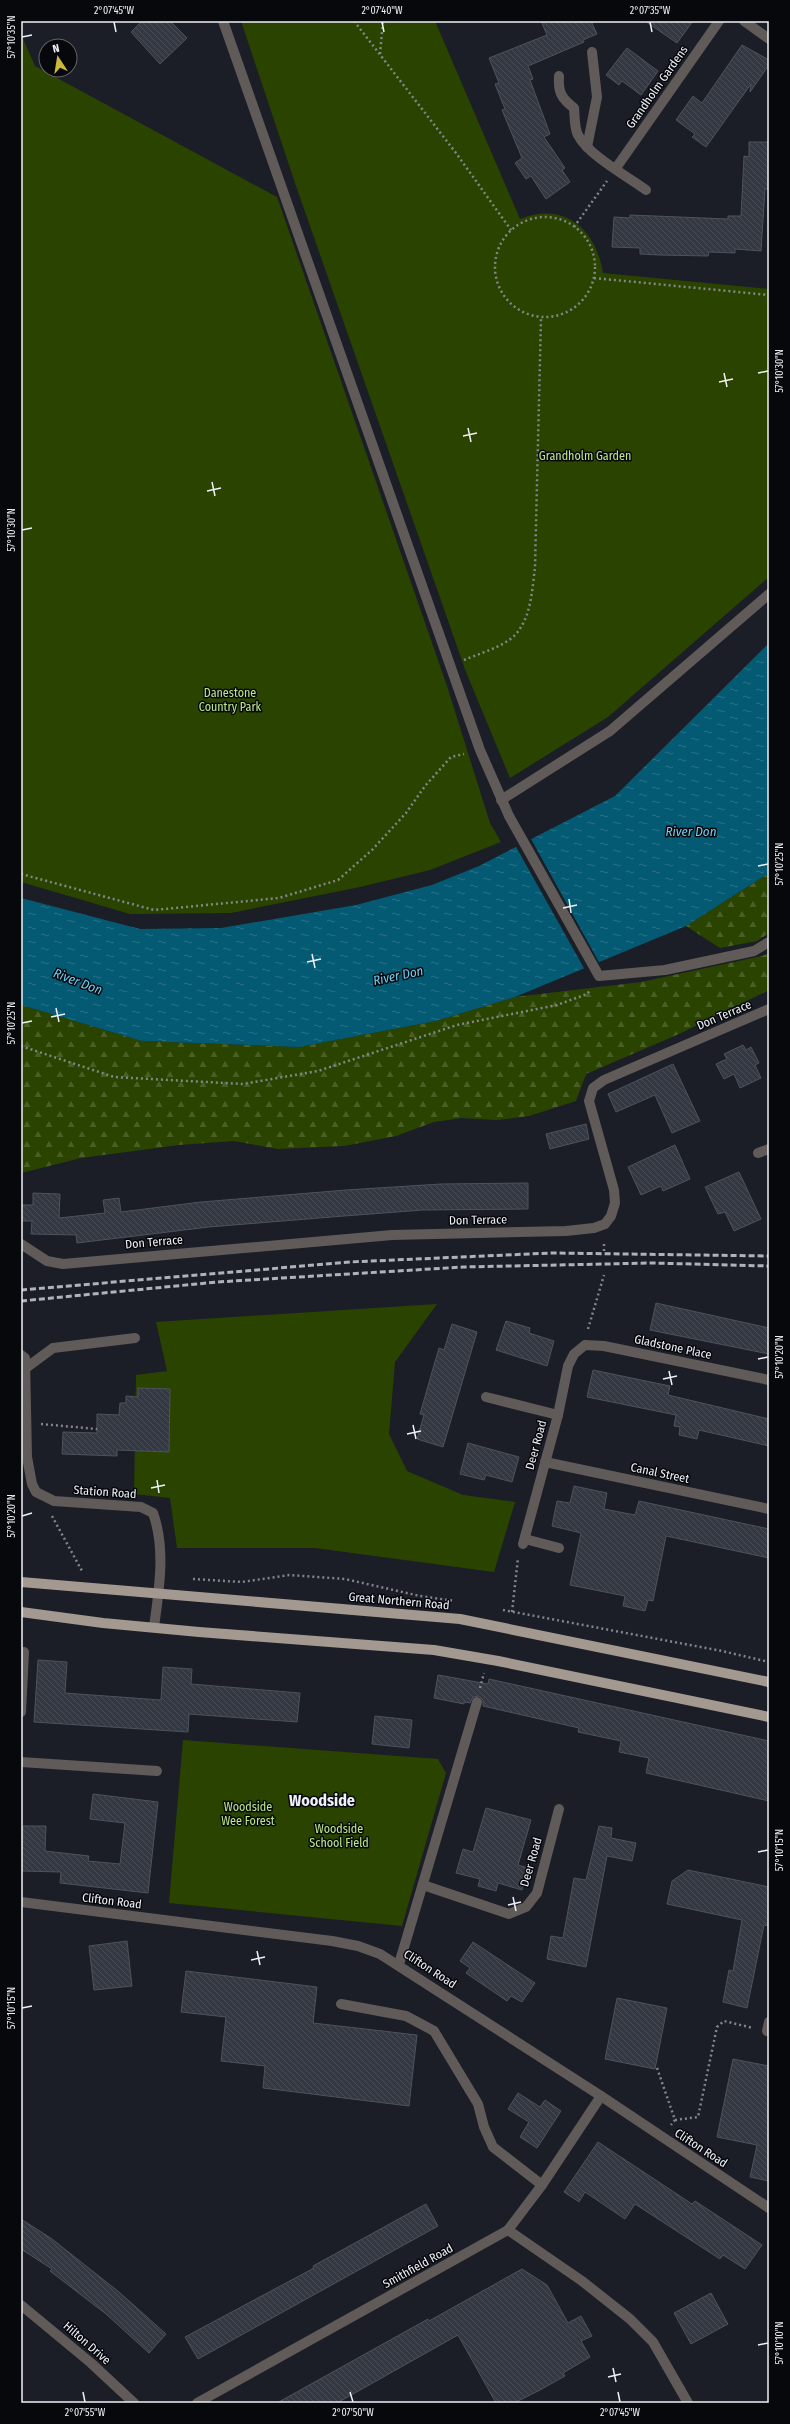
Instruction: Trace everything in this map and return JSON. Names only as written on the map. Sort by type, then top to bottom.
[{"type":"main road","name":"Great Northern Road","points":[[21,1582],[419,1614],[509,1629],[769,1682]]},
{"type":"main road","points":[[21,1612],[103,1623],[434,1650],[487,1659],[769,1717]]},
{"type":"street","points":[[223,21],[480,750],[509,816],[597,973],[665,970],[754,951],[769,942]]},
{"type":"street","name":"Grandholm Gardens","points":[[616,168],[719,21]]},
{"type":"street","points":[[744,21],[769,39]]},
{"type":"street","points":[[587,147],[597,97],[592,52]]},
{"type":"street","points":[[559,76],[558,91],[564,100],[574,108],[575,124],[578,135],[587,147],[646,190]]},
{"type":"street","points":[[501,800],[610,730],[769,594]]},
{"type":"street","name":"Don Terrace","points":[[21,1244],[47,1261],[63,1264],[392,1235],[566,1231],[594,1228],[605,1224],[611,1216],[615,1196],[589,1101],[593,1088],[604,1080],[769,1009]]},
{"type":"street","points":[[758,1153],[769,1150]]},
{"type":"street","points":[[26,1368],[53,1348],[135,1338]]},
{"type":"street","name":"Deer Road","points":[[524,1542],[558,1415],[563,1381],[574,1354],[585,1346]]},
{"type":"street","name":"Gladstone Place","points":[[585,1346],[604,1346],[769,1380]]},
{"type":"street","name":"Station Road","points":[[21,1355],[26,1358],[24,1423],[27,1457],[32,1484],[44,1498],[66,1503],[142,1507],[153,1513],[157,1523],[161,1577],[154,1627]]},
{"type":"street","points":[[486,1397],[558,1415]]},
{"type":"street","name":"Canal Street","points":[[545,1462],[769,1509]]},
{"type":"street","points":[[524,1542],[559,1548]]},
{"type":"street","points":[[21,1712],[24,1652]]},
{"type":"street","points":[[399,1964],[477,1702]]},
{"type":"street","points":[[21,1762],[158,1771]]},
{"type":"street","name":"Deer Road","points":[[423,1885],[509,1914],[526,1907],[537,1893],[559,1809]]},
{"type":"street","name":"Clifton Road","points":[[21,1902],[332,1941],[365,1948],[399,1964],[769,2208]]},
{"type":"street","points":[[341,2004],[406,2016],[434,2031],[478,2104],[484,2127],[493,2146],[542,2184]]},
{"type":"street","name":"Smithfield Road","points":[[197,2403],[508,2230],[542,2184],[601,2096]]},
{"type":"street","points":[[508,2230],[582,2281],[630,2319],[653,2342],[688,2403]]},
{"type":"street","name":"Hilton Drive","points":[[21,2305],[90,2363],[134,2403]]},
{"type":"path","points":[[354,21],[511,230]]},
{"type":"path","points":[[380,54],[383,21]]},
{"type":"path","points":[[574,226],[616,168]]},
{"type":"path","points":[[542,217],[554,218],[574,226],[583,234],[594,255],[594,278],[585,297],[574,307],[561,315],[541,317],[531,315],[512,305],[500,288],[496,278],[495,268],[497,252],[504,238],[511,230],[531,219],[542,217]]},
{"type":"path","points":[[594,278],[769,295]]},
{"type":"path","points":[[451,665],[510,640],[524,623],[531,598],[535,567],[541,317]]},
{"type":"path","points":[[21,874],[154,910],[279,898],[338,880],[372,850],[406,813],[425,786],[451,757]]},
{"type":"path","points":[[21,1046],[114,1077],[243,1084],[318,1071],[457,1025],[557,1004],[587,994],[597,973]]},
{"type":"path","points":[[585,1346],[591,1317],[604,1275]]},
{"type":"path","points":[[24,1423],[97,1429]]},
{"type":"path","points":[[58,1530],[74,1557]]},
{"type":"path","points":[[509,1629],[518,1555],[524,1542]]},
{"type":"path","points":[[477,1702],[487,1659]]},
{"type":"path","points":[[660,2137],[675,2120],[698,2117],[717,2027],[724,2021],[768,2028]]},
{"type":"path","points":[[657,2068],[675,2120]]},
{"type":"green space","name":"Grandholm Garden","points":[[241,21],[435,21],[520,219],[536,214],[551,214],[564,217],[575,223],[585,232],[593,243],[599,257],[603,273],[769,289],[769,577],[608,717],[510,778],[466,672],[295,183]]},
{"type":"green space","name":"Danestone Country Park","points":[[21,34],[35,66],[38,68],[38,78],[57,78],[277,197],[447,686],[490,823],[501,842],[430,870],[360,887],[231,913],[130,914],[21,882]]},
{"type":"green space","points":[[769,873],[769,933],[757,941],[720,948],[686,926]]},
{"type":"green space","points":[[769,953],[769,990],[679,1034],[586,1074],[576,1101],[529,1116],[497,1120],[462,1118],[434,1122],[396,1136],[344,1146],[278,1149],[234,1141],[179,1145],[81,1158],[21,1173],[21,1005],[142,1041],[299,1047],[436,1021],[515,997],[641,982],[762,956]]},
{"type":"green space","points":[[437,1304],[395,1362],[389,1434],[407,1471],[463,1495],[515,1502],[494,1572],[315,1548],[177,1548],[170,1498],[134,1494],[136,1375],[167,1371],[156,1322]]},
{"type":"green space","name":"Woodside School Field","points":[[183,1740],[438,1759],[446,1773],[402,1926],[169,1903]]},
{"type":"water","name":"River Don","points":[[769,643],[769,873],[686,926],[515,997],[436,1021],[299,1047],[142,1041],[21,1005],[21,898],[140,929],[221,928],[356,905],[432,885],[479,866],[615,796]]},
{"type":"pier","points":[[530,837],[600,964],[585,970],[515,845]]},
{"type":"building","points":[[142,21],[170,21],[187,38],[160,64],[131,32]]},
{"type":"building","points":[[541,21],[591,21],[597,34],[583,40],[584,42],[528,66],[533,79],[530,80],[550,134],[544,137],[565,168],[562,170],[570,182],[546,199],[531,176],[526,179],[515,163],[522,158],[502,110],[505,109],[495,84],[499,83],[489,58],[547,35]]},
{"type":"building","points":[[645,21],[693,21],[677,43]]},
{"type":"building","points":[[742,45],[769,60],[769,65],[750,92],[751,84],[706,147],[692,137],[695,134],[676,120],[693,96],[702,103]]},
{"type":"building","points":[[627,48],[658,71],[641,95],[622,81],[619,85],[606,75]]},
{"type":"building","points":[[749,142],[769,142],[769,189],[765,189],[761,251],[735,249],[735,253],[709,252],[708,256],[659,255],[640,254],[640,248],[612,247],[614,217],[630,218],[630,215],[728,219],[728,216],[741,216],[744,156],[749,157]]},
{"type":"building","points":[[743,1045],[746,1050],[751,1047],[759,1063],[755,1065],[761,1078],[740,1088],[734,1074],[724,1079],[716,1064],[727,1059],[724,1054]]},
{"type":"building","points":[[673,1064],[700,1121],[672,1133],[655,1095],[616,1112],[608,1094]]},
{"type":"building","points":[[586,1124],[589,1139],[550,1149],[546,1134]]},
{"type":"building","points":[[675,1145],[690,1179],[663,1191],[661,1186],[641,1195],[628,1167]]},
{"type":"building","points":[[739,1172],[761,1219],[734,1231],[725,1212],[718,1214],[705,1187]]},
{"type":"building","points":[[528,1183],[528,1209],[423,1210],[209,1227],[77,1243],[76,1235],[31,1234],[32,1221],[21,1221],[21,1205],[33,1205],[33,1193],[60,1194],[59,1218],[105,1213],[103,1200],[119,1198],[121,1212],[201,1202],[346,1190],[441,1184]]},
{"type":"building","points":[[656,1303],[769,1328],[769,1354],[650,1330]]},
{"type":"building","points":[[506,1321],[530,1328],[529,1333],[554,1341],[547,1366],[496,1350]]},
{"type":"building","points":[[452,1324],[477,1332],[443,1447],[417,1439],[424,1415],[420,1414],[439,1348],[444,1350]]},
{"type":"building","points":[[593,1370],[670,1386],[668,1395],[769,1419],[769,1446],[699,1430],[697,1439],[679,1435],[680,1427],[674,1426],[676,1415],[587,1397]]},
{"type":"building","points":[[138,1388],[170,1389],[169,1452],[117,1450],[117,1456],[62,1454],[63,1432],[97,1433],[97,1414],[119,1415],[120,1403],[126,1403],[126,1396],[138,1397]]},
{"type":"building","points":[[468,1443],[519,1457],[512,1482],[486,1475],[484,1480],[460,1474]]},
{"type":"building","points":[[574,1486],[607,1493],[604,1509],[635,1515],[639,1501],[769,1529],[769,1558],[666,1536],[653,1601],[648,1600],[645,1611],[623,1606],[625,1596],[570,1585],[581,1533],[552,1526],[557,1501],[570,1503]]},
{"type":"building","points":[[38,1660],[67,1662],[65,1693],[161,1700],[163,1667],[192,1669],[191,1684],[300,1693],[297,1722],[189,1714],[188,1732],[34,1722]]},
{"type":"building","points":[[438,1675],[488,1684],[489,1679],[769,1741],[769,1801],[646,1773],[649,1758],[619,1752],[621,1741],[578,1732],[579,1728],[483,1706],[483,1700],[479,1696],[473,1697],[470,1703],[464,1702],[464,1704],[434,1698]]},
{"type":"building","points":[[375,1716],[412,1720],[409,1748],[372,1744]]},
{"type":"building","points":[[93,1794],[158,1802],[148,1893],[60,1883],[61,1872],[22,1871],[23,1826],[46,1826],[45,1851],[89,1856],[88,1861],[120,1864],[125,1823],[90,1819]]},
{"type":"building","points":[[486,1808],[531,1820],[518,1865],[528,1868],[522,1890],[498,1883],[496,1891],[478,1886],[480,1879],[456,1873],[463,1849],[473,1852]]},
{"type":"building","points":[[599,1826],[612,1828],[611,1838],[636,1843],[632,1861],[607,1856],[586,1967],[547,1959],[551,1936],[563,1938],[574,1878],[586,1880]]},
{"type":"building","points":[[688,1870],[769,1887],[769,1926],[764,1925],[747,2008],[723,2002],[729,1970],[733,1971],[742,1920],[667,1904],[672,1881]]},
{"type":"building","points":[[127,1941],[132,1986],[94,1990],[89,1946]]},
{"type":"building","points":[[473,1942],[535,1983],[522,2002],[511,1996],[507,2001],[466,1973],[470,1968],[460,1961]]},
{"type":"building","points":[[186,1971],[317,1987],[313,2023],[417,2035],[409,2106],[263,2088],[265,2066],[221,2061],[226,2017],[181,2012]]},
{"type":"building","points":[[617,1998],[667,2008],[655,2069],[605,2059]]},
{"type":"building","points":[[733,2059],[769,2066],[769,2181],[750,2177],[757,2145],[717,2137]]},
{"type":"building","points":[[518,2093],[540,2107],[545,2100],[561,2111],[537,2148],[520,2137],[529,2122],[508,2109]]},
{"type":"building","points":[[598,2142],[692,2204],[695,2201],[762,2245],[745,2269],[723,2255],[720,2259],[635,2204],[625,2219],[585,2192],[579,2202],[564,2192]]},
{"type":"building","points":[[426,2204],[438,2226],[198,2359],[185,2337],[314,2268],[313,2266]]},
{"type":"building","points":[[21,2219],[52,2239],[119,2292],[166,2334],[149,2353],[106,2314],[50,2271],[52,2269],[21,2249]]},
{"type":"building","points":[[522,2269],[547,2285],[568,2323],[581,2316],[592,2336],[581,2341],[590,2357],[563,2373],[565,2376],[540,2390],[514,2403],[496,2403],[458,2335],[337,2403],[277,2403],[428,2319],[429,2321]]},
{"type":"building","points":[[711,2293],[728,2324],[691,2344],[674,2313]]},
{"type":"railway","points":[[21,1290],[350,1262],[551,1253],[769,1256]]},
{"type":"railway","points":[[21,1301],[217,1282],[463,1267],[652,1263],[769,1266]]},
{"type":"district","name":"Woodside","points":[[322,1800]]},
{"type":"park label","name":"Woodside Wee Forest","points":[[248,1814]]}]
